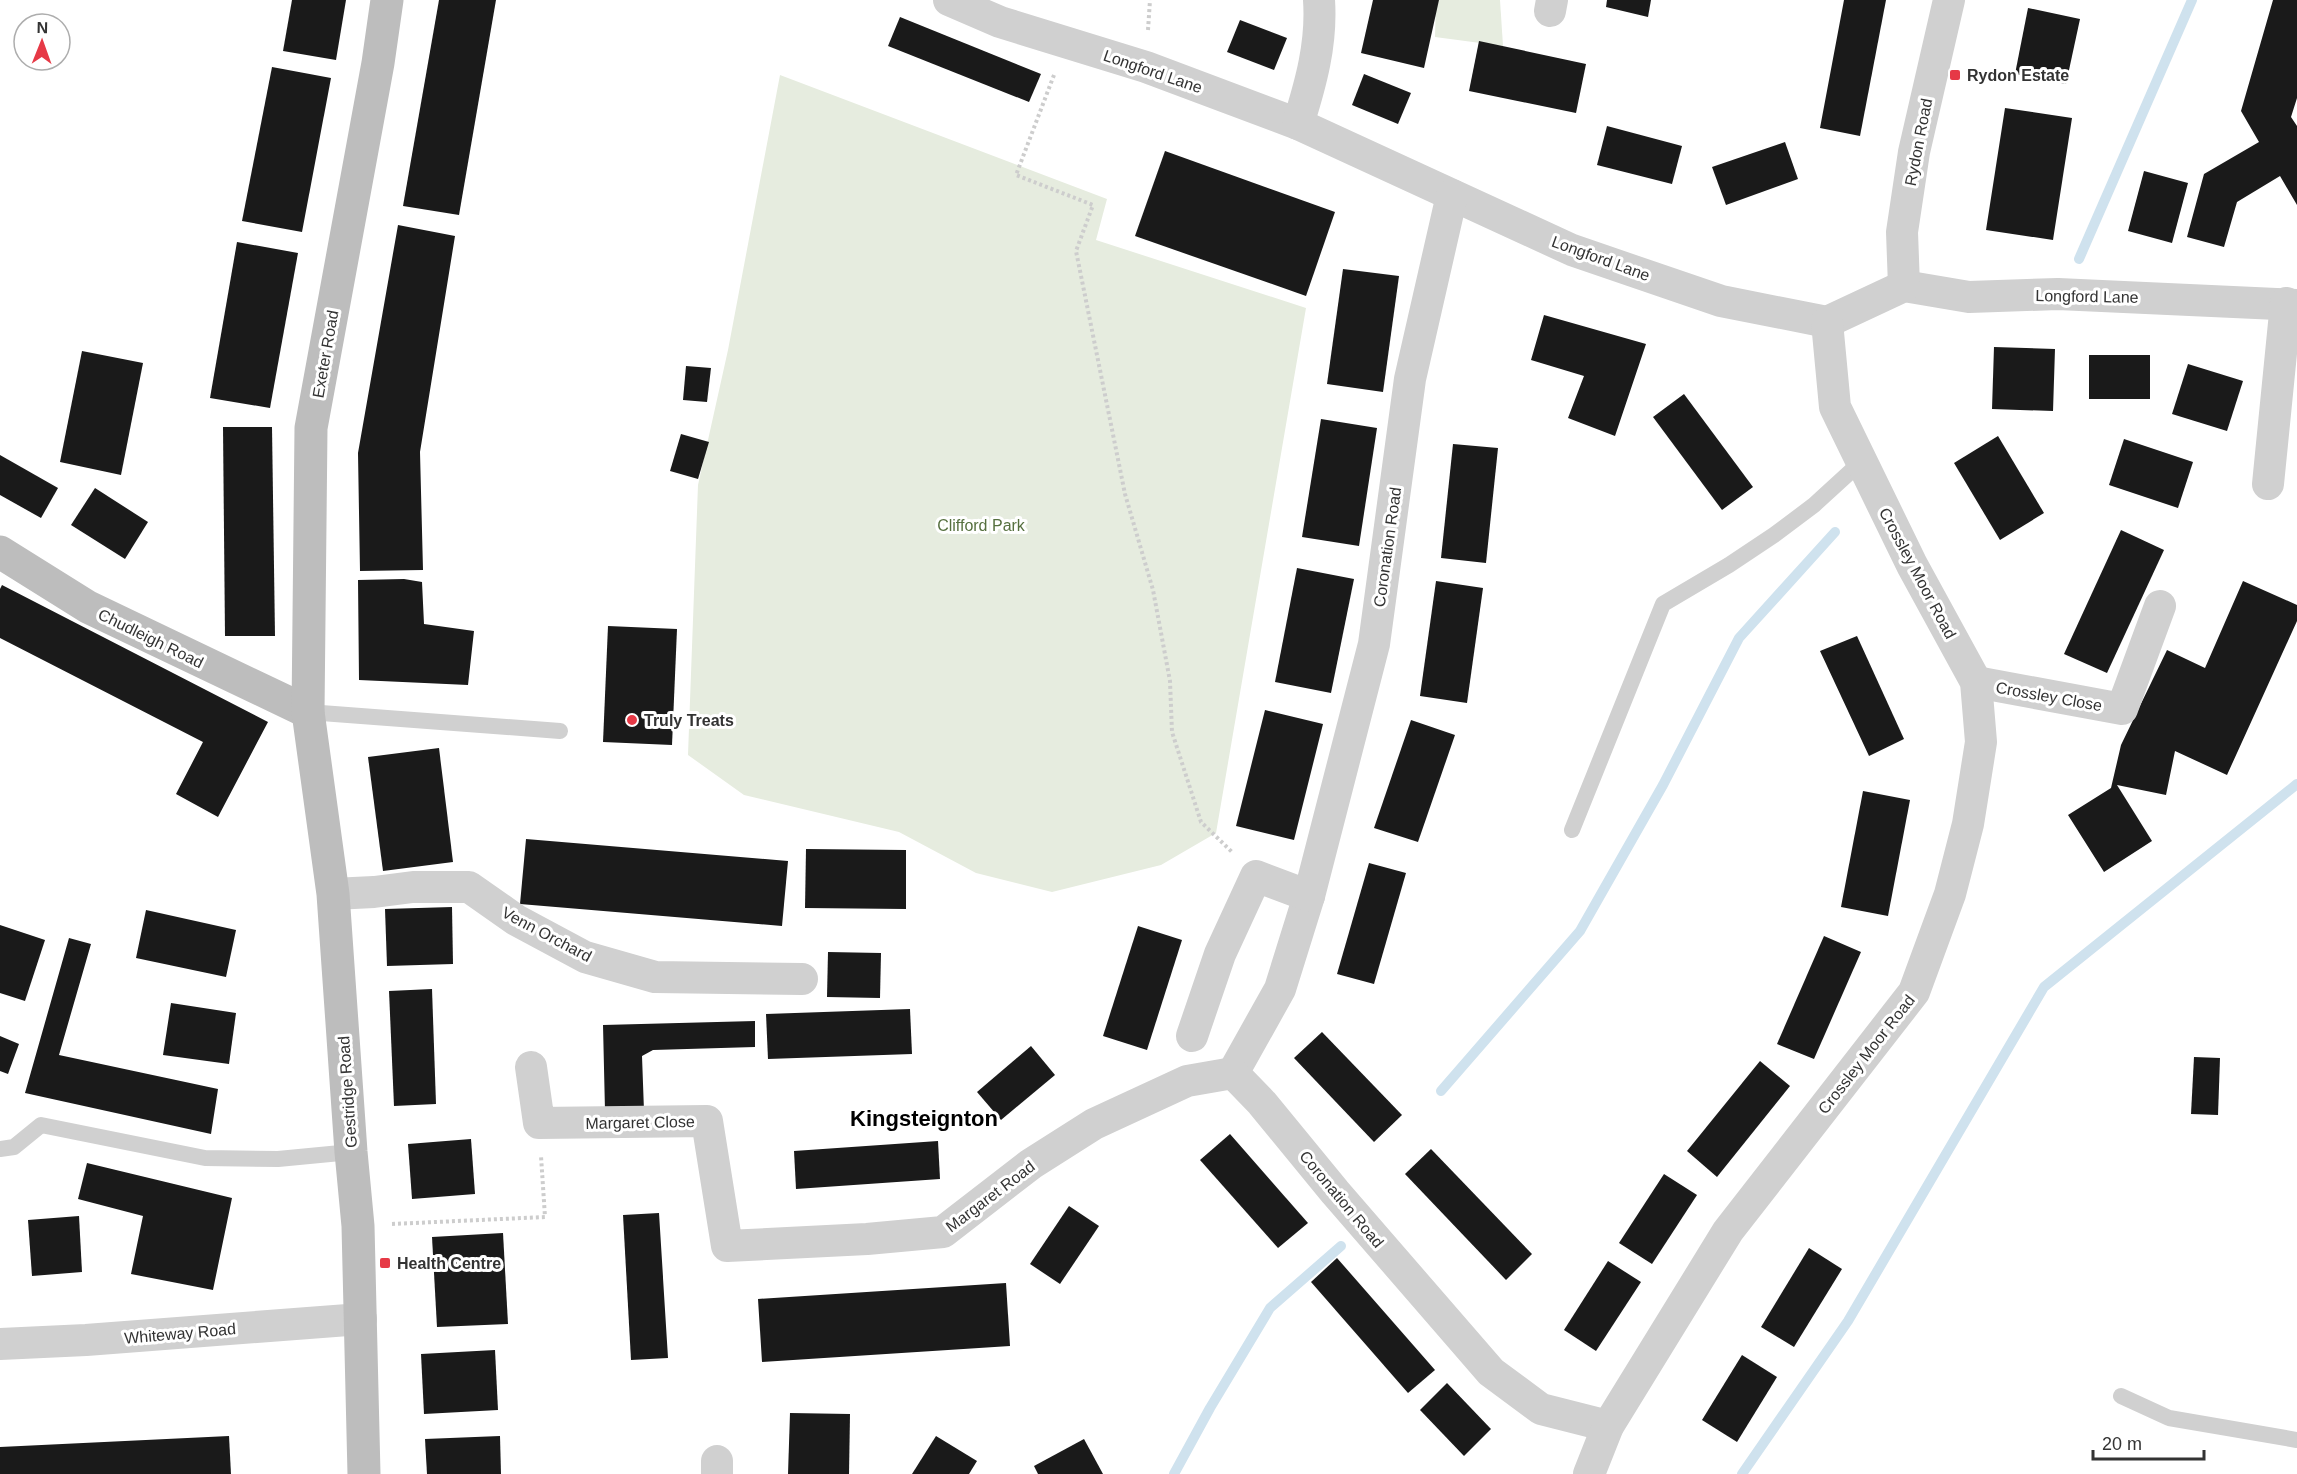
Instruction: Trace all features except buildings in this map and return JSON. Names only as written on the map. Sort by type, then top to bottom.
[{"type":"main road","name":"Exeter Road","points":[[308,712],[311,428],[378,63],[387,0]]},
{"type":"main road","name":"Chudleigh Road","points":[[0,552],[88,607],[308,712]]},
{"type":"main road","name":"Gestridge Road","points":[[308,712],[333,894],[358,1226],[364,1474]]},
{"type":"street","name":"Longford Lane","points":[[949,0],[1000,22],[1146,67],[1298,124],[1572,250],[1721,301],[1827,322]]},
{"type":"street","points":[[1298,124],[1314,74],[1321,20],[1319,0]]},
{"type":"street","name":"Rydon Road","points":[[1904,286],[1902,232],[1914,152],[1949,0]]},
{"type":"street","name":"Coronation Road","points":[[1452,195],[1410,379],[1374,644],[1309,896],[1280,989],[1233,1073],[1262,1103],[1335,1192],[1491,1372],[1541,1409],[1608,1426]]},
{"type":"street","name":"Longford Lane","points":[[1904,286],[1969,297],[2058,294],[2291,304],[2268,484]]},
{"type":"street","points":[[1827,322],[1904,286]]},
{"type":"street","name":"Crossley Moor Road","points":[[1589,1474],[1608,1426],[1728,1232],[1914,992],[1950,894],[1968,824],[1981,742],[1976,682],[1912,565],[1835,407],[1827,322]]},
{"type":"street","name":"Crossley Close","points":[[1976,682],[2122,708],[2160,606]]},
{"type":"street","points":[[1192,1036],[1220,954],[1256,876],[1309,896]]},
{"type":"street","name":"Venn Orchard","points":[[333,894],[413,887],[469,887],[516,920],[585,957],[655,977],[802,979]]},
{"type":"street","points":[[531,1067],[538,1123]]},
{"type":"street","name":"Margaret Road","points":[[727,1246],[867,1239],[943,1232],[1031,1164],[1094,1124],[1187,1081],[1233,1073]]},
{"type":"street","name":"Margaret Close","points":[[538,1123],[707,1121],[727,1246]]},
{"type":"street","name":"Whiteway Road","points":[[0,1344],[86,1340],[361,1318]]},
{"type":"lane","points":[[1572,830],[1663,604],[1774,535],[1814,505],[1861,462]]},
{"type":"lane","points":[[308,712],[560,731]]},
{"type":"lane","points":[[0,1149],[14,1147],[41,1125],[205,1158],[278,1159],[351,1152]]},
{"type":"lane","points":[[2121,1396],[2169,1418],[2297,1440]]},
{"type":"path","points":[[1066,42],[1016,175],[1093,205],[1076,251],[1125,494],[1153,590],[1170,681],[1172,732],[1201,822],[1256,876]]},
{"type":"path","points":[[358,1226],[545,1217],[538,1123]]},
{"type":"green space","points":[[1436,0],[1500,0],[1503,46],[1435,37]]},
{"type":"green space","name":"Clifford Park","points":[[780,75],[1107,199],[1096,240],[1306,308],[1216,833],[1161,865],[1052,892],[976,873],[899,832],[744,795],[688,755],[698,485],[728,350]]},
{"type":"waterway","points":[[2079,259],[2192,0]]},
{"type":"waterway","points":[[1441,1091],[1580,931],[1663,785],[1739,638],[1835,532]]},
{"type":"waterway","points":[[1742,1474],[1848,1321],[2044,987],[2297,784]]},
{"type":"waterway","points":[[1174,1474],[1210,1408],[1270,1308],[1341,1246]]},
{"type":"place","name":"Rydon Estate","points":[[1955,75]]},
{"type":"place","name":"Truly Treats","points":[[632,720]]},
{"type":"place","name":"Health Centre","points":[[385,1263]]},
{"type":"district","name":"Kingsteignton","points":[[924,1118]]}]
